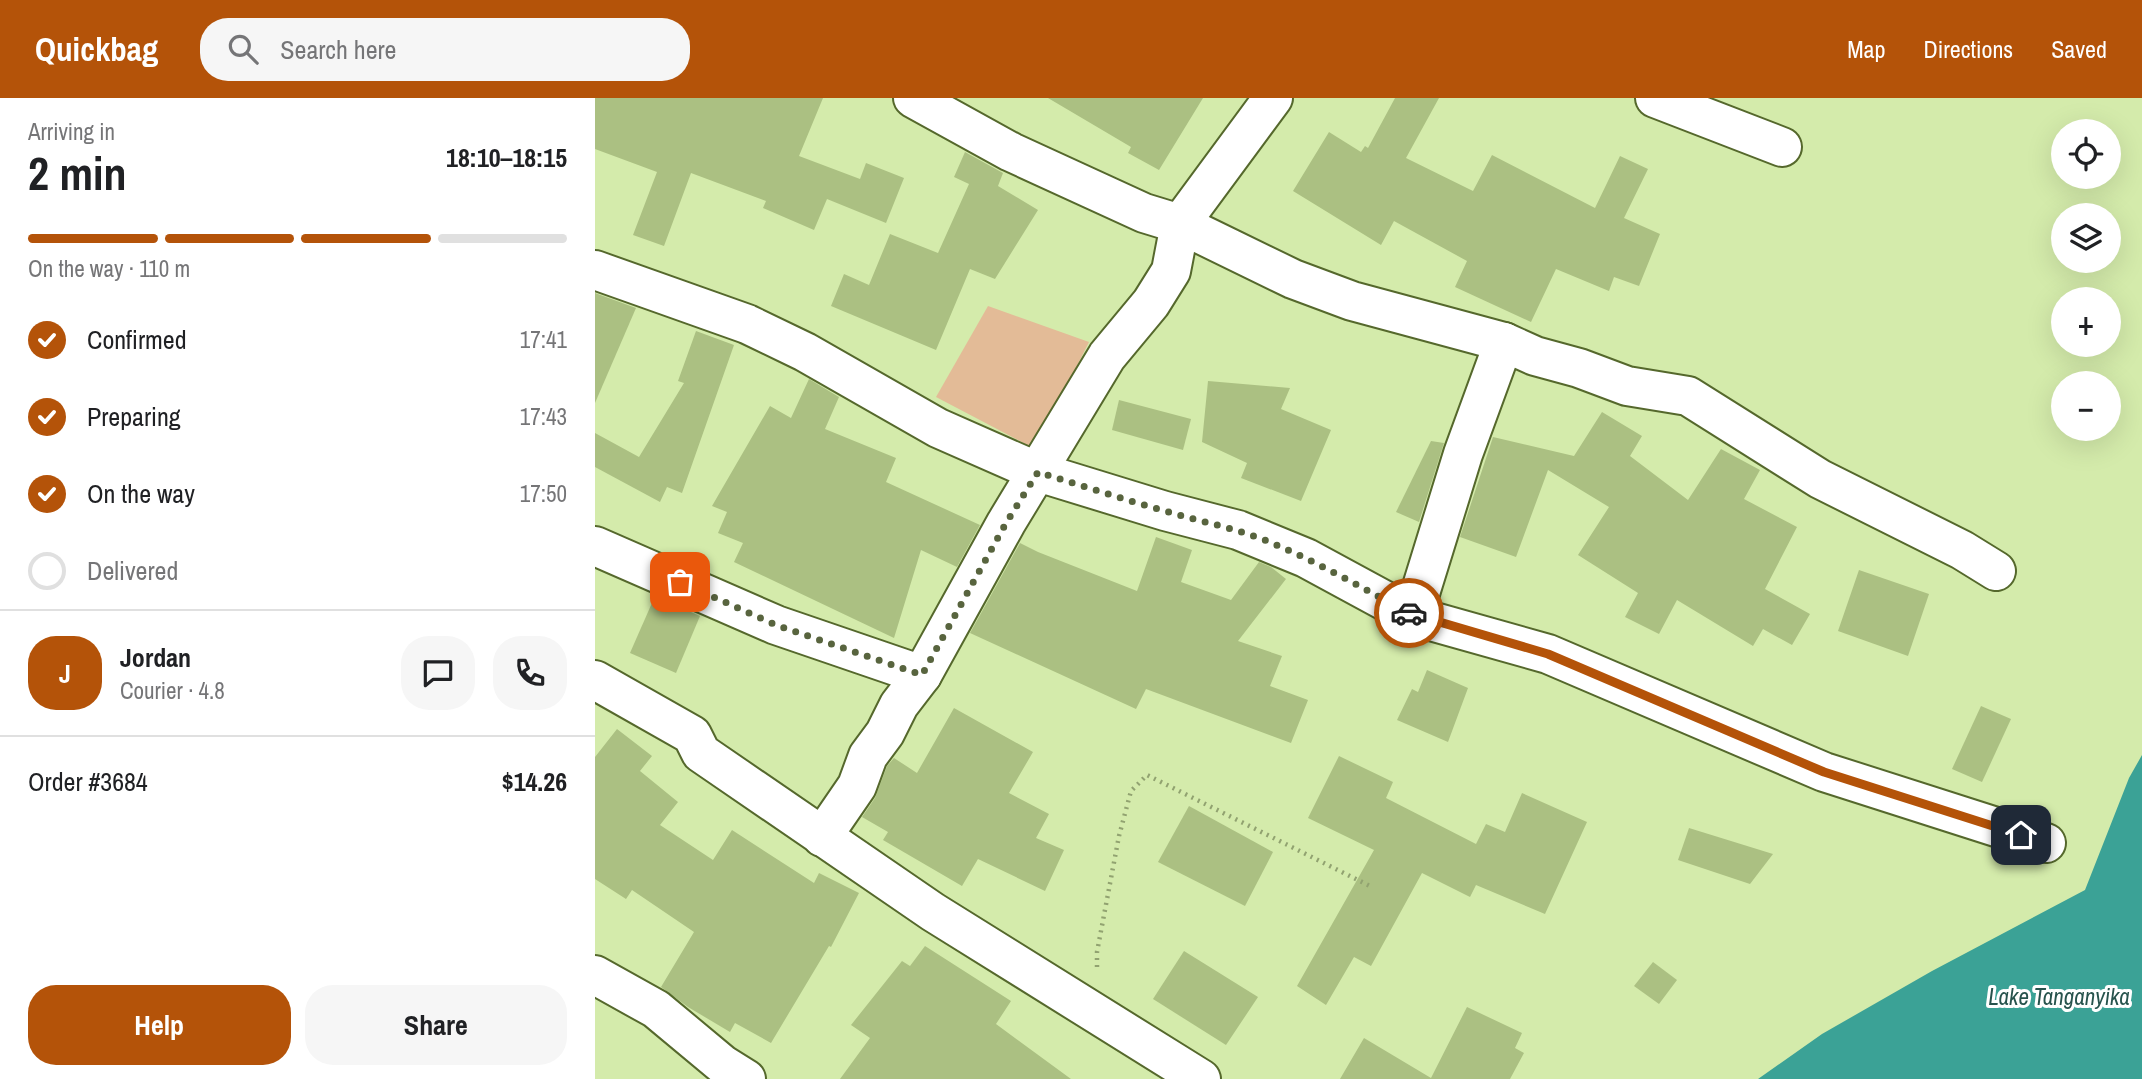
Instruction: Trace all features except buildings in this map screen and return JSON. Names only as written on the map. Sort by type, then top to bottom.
[{"type":"street","points":[[912,98],[1011,152],[1144,213],[1180,225],[1293,279],[1352,301],[1504,342],[1535,356],[1579,368],[1627,386],[1688,396],[1820,479],[1962,550],[1996,571]]},
{"type":"street","points":[[822,837],[857,786],[868,756],[885,733],[899,705],[922,675],[1006,523],[1107,356],[1151,303],[1171,271],[1180,225],[1273,98]]},
{"type":"street","points":[[1655,98],[1782,147]]},
{"type":"street","points":[[595,270],[747,324],[805,352],[938,429],[1038,472],[1238,530],[1306,558],[1413,616],[1548,654],[1824,772],[2046,843]]},
{"type":"street","points":[[1413,616],[1463,454],[1504,342]]},
{"type":"street","points":[[595,546],[776,625],[922,675]]},
{"type":"street","points":[[595,680],[692,734],[701,753],[822,837],[933,912],[1201,1079]]},
{"type":"street","points":[[595,975],[656,1009],[722,1064],[746,1079]]},
{"type":"path","points":[[1107,1019],[1098,1003],[1097,952],[1119,836],[1131,791],[1147,775],[1372,887]]},
{"type":"shaded area","points":[[988,306],[1089,342],[1035,449],[936,397]]},
{"type":"water","name":"Lake Tanganyika","points":[[2142,755],[2142,1079],[1758,1079],[1822,1034],[1932,971],[2085,890],[2129,778]]},
{"type":"way so far","points":[[680,582],[776,625],[922,675],[1006,523],[1038,472],[1238,530],[1270,542],[1306,558],[1409,613]]},
{"type":"route","points":[[1409,613],[1548,654],[1824,772],[2021,835]]}]
